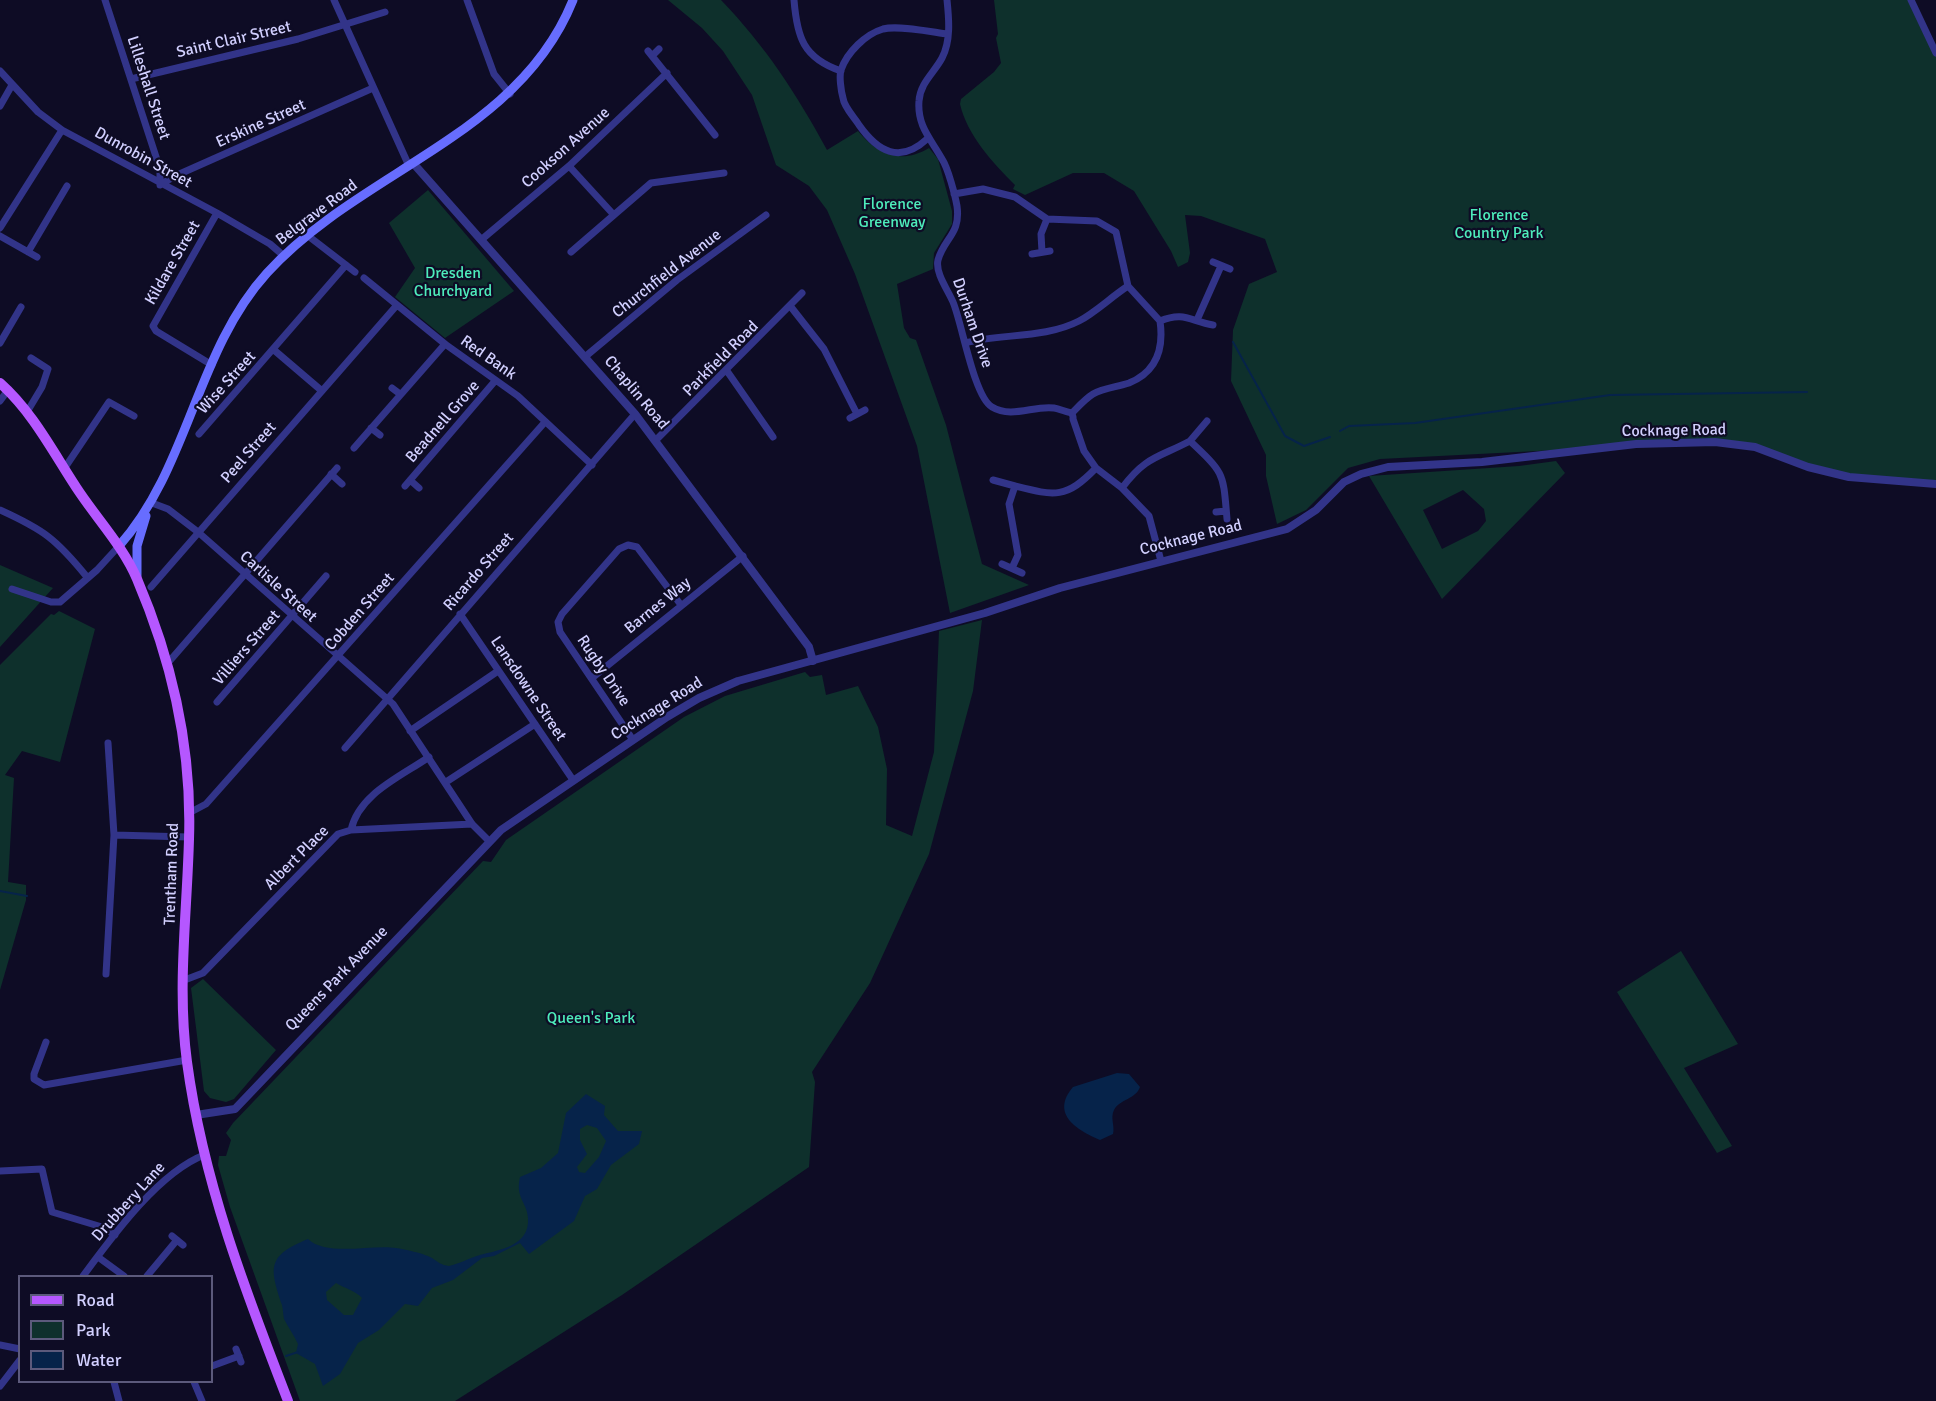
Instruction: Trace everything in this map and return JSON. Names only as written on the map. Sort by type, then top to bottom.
[{"type":"main road","name":"Belgrave Road","points":[[137,578],[137,546],[150,505],[212,365],[246,300],[266,274],[307,235],[466,128],[510,94],[544,56],[573,0]]},
{"type":"main road","name":"Trentham Road","points":[[4,386],[27,411],[64,469],[119,546],[137,578],[167,664],[186,759],[189,837],[182,981],[187,1060],[196,1115],[204,1155],[252,1311],[288,1401]]},
{"type":"main road","name":"Belgrave Road","points":[[119,546],[150,505]]},
{"type":"street","name":"Lilleshall Street","points":[[105,0],[160,169],[160,184]]},
{"type":"street","name":"Chaplin Road","points":[[334,0],[344,26],[411,164],[586,356],[635,414],[809,647],[813,661]]},
{"type":"street","points":[[466,0],[494,74],[510,94]]},
{"type":"street","points":[[794,0],[798,32],[807,51],[820,64],[841,71]]},
{"type":"street","name":"Durham Drive","points":[[947,0],[948,34],[942,58],[923,84],[919,100],[920,120],[927,139],[943,160],[954,194],[958,221],[954,235],[938,260],[938,271],[956,308],[983,399],[992,408],[1015,413],[1054,408],[1072,416]]},
{"type":"street","points":[[1911,0],[1936,53]]},
{"type":"street","name":"Saint Clair Street","points":[[130,79],[344,26],[385,12]]},
{"type":"street","points":[[927,139],[911,150],[895,153],[881,150],[869,139],[843,100],[841,71],[855,49],[869,36],[886,28],[948,34]]},
{"type":"street","points":[[659,50],[650,53],[715,135]]},
{"type":"street","name":"Dunrobin Street","points":[[0,71],[38,112],[62,130],[217,213],[270,244],[284,256]]},
{"type":"street","name":"Cookson Avenue","points":[[481,240],[568,166],[667,72]]},
{"type":"street","points":[[0,106],[12,85]]},
{"type":"street","name":"Erskine Street","points":[[160,184],[374,88]]},
{"type":"street","points":[[0,228],[62,130]]},
{"type":"street","points":[[568,166],[613,214]]},
{"type":"street","points":[[571,252],[651,183],[724,173]]},
{"type":"street","points":[[28,252],[67,186]]},
{"type":"street","points":[[954,194],[983,189],[1015,196],[1047,219],[1097,221],[1109,225],[1116,232],[1128,286],[1160,321],[1161,348],[1154,364],[1144,375],[1129,383],[1094,393],[1072,416],[1084,451],[1096,468],[1122,488],[1149,516],[1161,561]]},
{"type":"street","name":"Kildare Street","points":[[212,365],[156,331],[153,326],[217,213]]},
{"type":"street","name":"Churchfield Avenue","points":[[586,356],[677,280],[766,215]]},
{"type":"street","points":[[1042,252],[1041,234],[1047,219]]},
{"type":"street","points":[[307,235],[355,272]]},
{"type":"street","points":[[0,236],[37,257]]},
{"type":"street","points":[[1032,254],[1050,251]]},
{"type":"street","points":[[1213,262],[1230,268]]},
{"type":"street","name":"Wise Street","points":[[199,434],[346,265]]},
{"type":"street","points":[[1197,320],[1221,266]]},
{"type":"street","name":"Red Bank","points":[[364,278],[445,344],[518,396],[592,465]]},
{"type":"street","points":[[965,343],[999,335],[1047,332],[1078,321],[1128,286]]},
{"type":"street","name":"Parkfield Road","points":[[656,440],[791,307],[802,293]]},
{"type":"street","name":"Peel Street","points":[[151,587],[153,578],[198,532],[397,304]]},
{"type":"street","points":[[0,343],[21,307]]},
{"type":"street","points":[[791,307],[824,350],[853,416],[865,410]]},
{"type":"street","points":[[1160,321],[1172,316],[1184,316],[1213,325]]},
{"type":"street","points":[[363,344],[369,350]]},
{"type":"street","points":[[354,448],[445,344]]},
{"type":"street","name":"Wise Street","points":[[274,350],[322,391]]},
{"type":"street","points":[[27,411],[42,387],[48,369],[31,358]]},
{"type":"street","points":[[726,371],[773,437]]},
{"type":"street","name":"Beadnell Grove","points":[[419,488],[408,483],[495,381]]},
{"type":"street","points":[[0,401],[4,386]]},
{"type":"street","points":[[392,388],[400,394]]},
{"type":"street","points":[[64,469],[109,402],[134,416]]},
{"type":"street","name":"Ricardo Street","points":[[345,748],[635,414]]},
{"type":"street","points":[[1122,488],[1143,464],[1162,452],[1190,441],[1207,421]]},
{"type":"street","name":"Cobden Street","points":[[189,813],[206,804],[339,657],[545,422]]},
{"type":"street","points":[[371,429],[380,435]]},
{"type":"street","points":[[1190,441],[1223,476],[1227,515],[1216,512]]},
{"type":"street","name":"Cocknage Road","points":[[489,841],[633,740],[699,698],[738,681],[968,618],[1060,588],[1287,529],[1316,510],[1344,482],[1361,474],[1388,467],[1482,462],[1636,444],[1715,442],[1755,447],[1808,467],[1849,477],[1936,484]]},
{"type":"street","points":[[167,664],[337,468]]},
{"type":"street","points":[[993,480],[1039,493],[1066,492],[1082,482],[1096,468]]},
{"type":"street","points":[[331,474],[342,484]]},
{"type":"street","points":[[1012,568],[1018,555],[1009,504],[1015,486]]},
{"type":"street","name":"Carlisle Street","points":[[150,505],[168,509],[198,532],[291,617],[387,699],[429,757],[472,824],[489,841]]},
{"type":"street","points":[[0,510],[30,524],[59,543],[87,577]]},
{"type":"street","name":"Rugby Drive","points":[[633,740],[560,632],[558,622],[562,614],[619,549],[628,545],[637,547],[681,604]]},
{"type":"street","points":[[12,589],[56,603],[95,572],[119,546]]},
{"type":"street","name":"Barnes Way","points":[[592,678],[742,556]]},
{"type":"street","points":[[1002,564],[1022,573]]},
{"type":"street","name":"Villiers Street","points":[[217,702],[326,576]]},
{"type":"street","points":[[319,584],[326,590]]},
{"type":"street","name":"Lansdowne Street","points":[[460,614],[573,780]]},
{"type":"street","points":[[410,731],[498,671]]},
{"type":"street","points":[[446,782],[535,724]]},
{"type":"street","points":[[106,974],[114,835],[108,743]]},
{"type":"street","name":"Albert Place","points":[[182,981],[203,973],[333,838],[351,830],[355,816],[364,801],[429,757]]},
{"type":"street","points":[[351,830],[472,824]]},
{"type":"street","points":[[114,835],[189,837]]},
{"type":"street","name":"Queens Park Avenue","points":[[196,1115],[235,1109],[489,841]]},
{"type":"street","points":[[46,1041],[34,1079],[44,1085],[187,1060]]},
{"type":"street","name":"Drubbery Lane","points":[[84,1275],[167,1177],[189,1161],[204,1155]]},
{"type":"street","points":[[0,1171],[42,1169],[52,1212],[102,1227],[115,1236]]},
{"type":"street","points":[[148,1275],[177,1240]]},
{"type":"street","points":[[98,1257],[123,1275]]},
{"type":"street","points":[[0,1345],[18,1349]]},
{"type":"street","points":[[213,1366],[239,1356]]},
{"type":"street","points":[[0,1386],[18,1363]]},
{"type":"street","points":[[114,1383],[118,1401]]},
{"type":"street","points":[[194,1383],[202,1401]]},
{"type":"green space","name":"Florence Greenway","points":[[668,0],[721,0],[752,35],[779,71],[827,150],[858,131],[881,151],[909,156],[929,148],[938,159],[952,211],[952,224],[934,253],[933,269],[897,284],[904,328],[910,338],[916,340],[946,425],[982,564],[1029,585],[950,613],[917,446],[855,274],[827,210],[809,186],[776,165],[752,95],[723,51],[702,28]]},
{"type":"green space","name":"Florence Country Park","points":[[994,0],[1911,0],[1936,53],[1936,484],[1849,477],[1755,447],[1715,442],[1380,459],[1348,468],[1306,510],[1277,524],[1266,476],[1266,455],[1231,381],[1233,330],[1249,284],[1277,272],[1265,239],[1201,216],[1185,215],[1190,253],[1188,262],[1178,267],[1171,251],[1134,191],[1104,173],[1073,173],[1025,195],[1013,189],[1015,185],[990,158],[968,127],[960,104],[961,99],[994,72],[1001,63],[996,38],[998,34]]},
{"type":"green space","name":"Dresden Churchyard","points":[[428,190],[514,291],[445,338],[395,297],[415,268],[389,223]]},
{"type":"green space","points":[[1556,461],[1565,473],[1442,599],[1369,476],[1519,466]],"holes":[[[1463,490],[1484,509],[1486,521],[1478,531],[1442,549],[1423,510]]]},
{"type":"green space","points":[[0,565],[53,588],[0,647]]},
{"type":"green space","points":[[59,611],[95,629],[60,762],[22,751],[5,775],[14,778],[8,882],[26,885],[26,900],[0,990],[0,665],[51,614],[54,615]]},
{"type":"green space","name":"Queen's Park","points":[[982,620],[973,691],[929,854],[870,983],[812,1072],[815,1082],[809,1167],[622,1295],[455,1401],[300,1401],[230,1207],[218,1165],[219,1156],[226,1156],[231,1140],[226,1133],[233,1123],[483,861],[491,862],[506,840],[684,717],[725,696],[805,672],[810,677],[822,675],[826,695],[858,686],[878,727],[887,769],[886,825],[912,836],[934,752],[939,631]]},
{"type":"green space","points":[[1681,951],[1738,1044],[1684,1068],[1732,1146],[1717,1153],[1617,992]]},
{"type":"green space","points":[[203,979],[276,1050],[234,1099],[226,1102],[210,1098],[204,1091],[191,988]]},
{"type":"water","points":[[1117,1073],[1129,1074],[1140,1087],[1135,1094],[1117,1106],[1112,1116],[1113,1134],[1100,1140],[1075,1126],[1065,1113],[1064,1105],[1073,1087]]},
{"type":"water","points":[[586,1094],[605,1106],[604,1115],[618,1131],[642,1131],[639,1144],[611,1165],[597,1189],[585,1196],[574,1221],[529,1254],[520,1243],[494,1256],[482,1258],[453,1280],[432,1288],[418,1306],[405,1304],[379,1330],[358,1343],[340,1374],[323,1386],[315,1364],[296,1353],[298,1344],[284,1319],[274,1272],[278,1258],[294,1245],[308,1239],[316,1244],[338,1249],[386,1247],[404,1249],[425,1255],[449,1266],[512,1245],[524,1235],[527,1227],[527,1213],[519,1190],[520,1177],[541,1168],[558,1153],[566,1113]],"holes":[[[587,1125],[597,1128],[606,1141],[599,1157],[585,1173],[579,1172],[577,1167],[587,1154],[580,1140],[580,1129]],[[336,1283],[362,1298],[353,1315],[344,1315],[327,1300],[326,1292]]]},
{"type":"waterway","points":[[1233,342],[1285,436],[1304,446],[1330,437]]},
{"type":"waterway","points":[[1340,431],[1349,426],[1415,423],[1610,395],[1807,392]]},
{"type":"waterway","points":[[0,891],[27,896]]},
{"type":"waterway","points":[[286,1356],[298,1352]]}]
